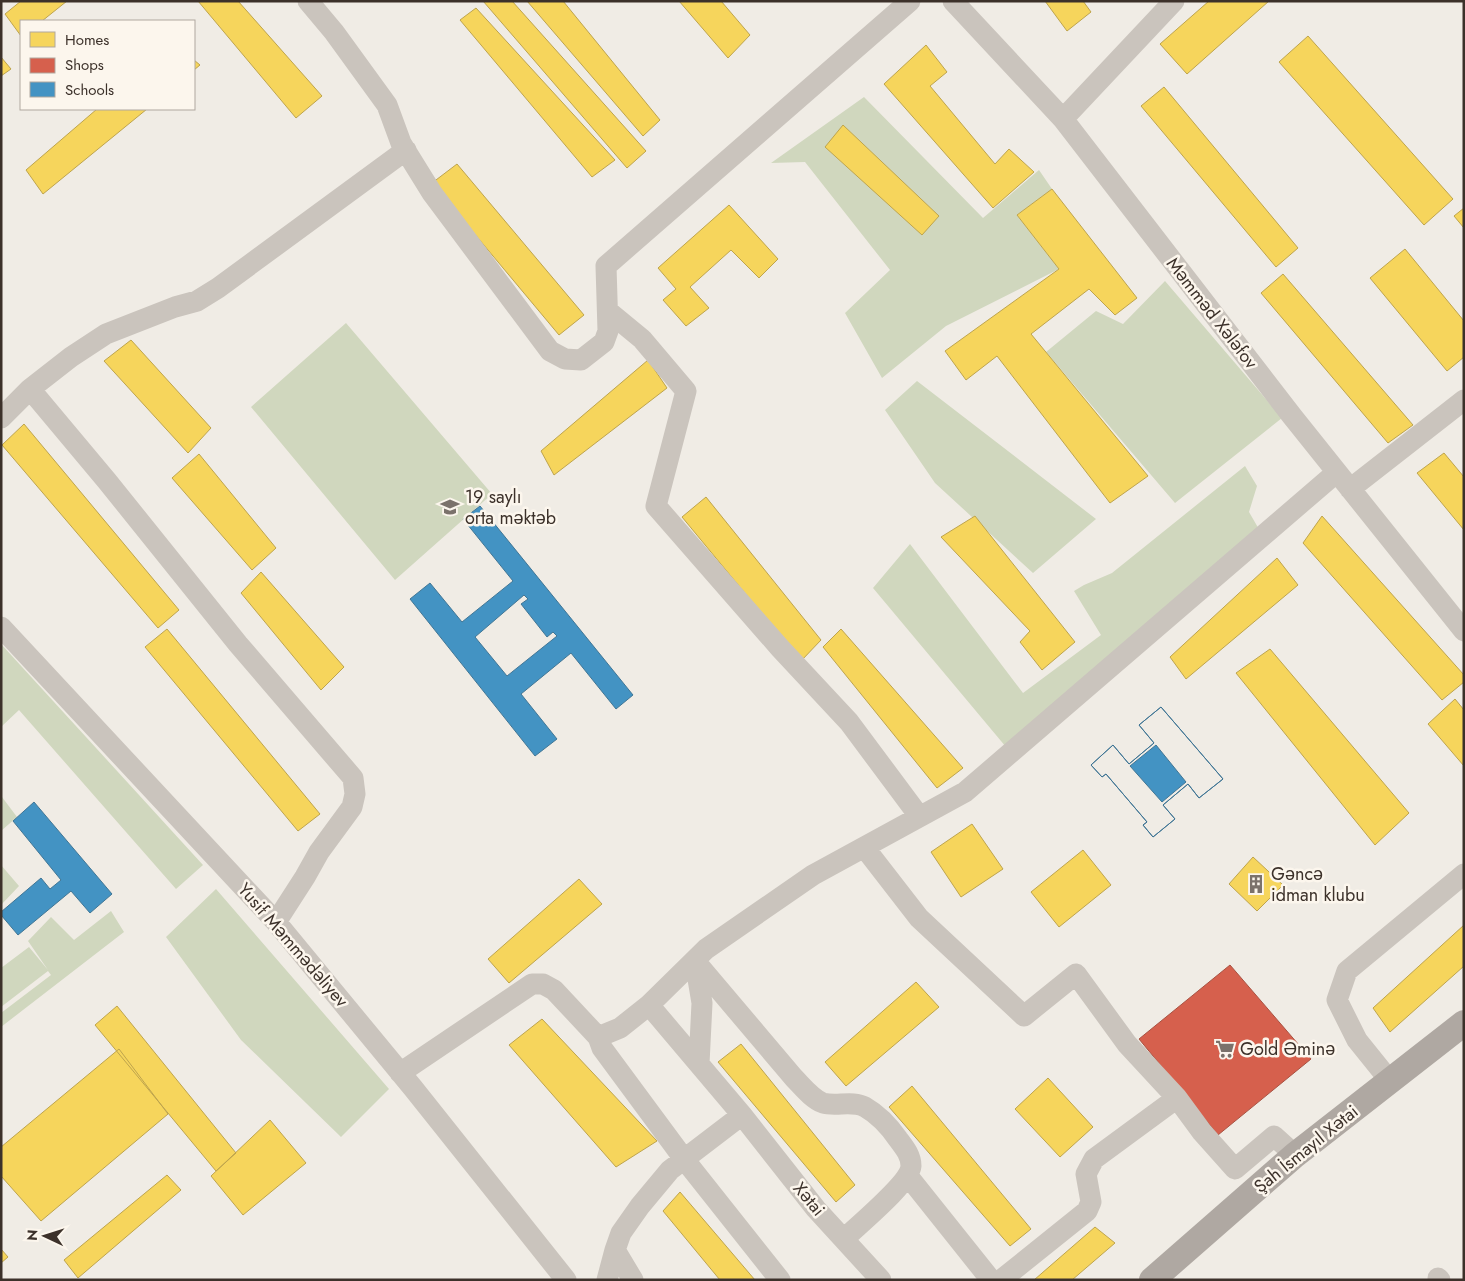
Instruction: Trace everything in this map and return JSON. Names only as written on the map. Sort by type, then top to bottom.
[{"type":"main road","name":"Şah İsmayıl Xətai","points":[[1152,1280],[1295,1154],[1464,1024]]},
{"type":"street","points":[[308,1],[334,32],[387,104],[402,143],[432,193],[550,351],[565,359],[581,360],[604,342],[608,331],[606,266],[910,1]]},
{"type":"street","name":"Məmməd Xələfov","points":[[953,1],[1063,120],[1350,489],[1464,631]]},
{"type":"street","points":[[1063,120],[1174,1]]},
{"type":"street","points":[[1,418],[30,389],[71,357],[106,334],[175,307],[197,301],[406,150]]},
{"type":"street","points":[[608,311],[642,339],[686,390],[656,506],[780,648],[849,722],[919,816]]},
{"type":"street","points":[[30,389],[107,481],[238,644],[353,778],[355,794],[352,806],[319,852],[276,922]]},
{"type":"street","points":[[1350,489],[1464,400]]},
{"type":"street","points":[[598,1037],[620,1028],[649,1005],[706,950],[813,875],[965,792],[1337,472]]},
{"type":"street","name":"Yusif Məmmədəliyev","points":[[1,627],[276,922],[400,1072],[566,1280]]},
{"type":"street","points":[[864,847],[919,918],[1024,1016],[1076,974],[1127,1044],[1177,1098],[1202,1132],[1235,1169],[1274,1136],[1295,1154]]},
{"type":"street","points":[[1390,1081],[1356,1040],[1337,1000],[1347,971],[1464,874]]},
{"type":"street","points":[[695,961],[702,1003],[699,1064]]},
{"type":"street","points":[[695,961],[794,1078],[809,1092],[822,1102],[854,1104],[864,1107],[886,1123],[908,1153],[911,1166],[908,1176],[891,1195],[844,1239]]},
{"type":"street","points":[[400,1072],[532,984],[543,984],[554,990],[598,1037],[602,1048],[684,1159],[780,1280]]},
{"type":"street","name":"Xətai","points":[[649,1005],[742,1115],[816,1209],[881,1280]]},
{"type":"street","points":[[1001,1280],[1087,1211],[1091,1202],[1086,1174],[1094,1159],[1177,1098]]},
{"type":"street","points":[[607,1280],[621,1233],[640,1206],[670,1170],[742,1115]]},
{"type":"street","points":[[908,1176],[991,1280]]},
{"type":"street","points":[[615,1250],[633,1280]]},
{"type":"green space","points":[[864,97],[983,218],[1039,170],[1052,189],[1017,215],[1059,269],[946,326],[882,378],[845,313],[890,270],[805,162],[771,163]]},
{"type":"green space","points":[[1165,281],[1282,418],[1175,503],[1046,352],[1096,311],[1123,324]]},
{"type":"green space","points":[[346,323],[492,494],[395,580],[251,407]]},
{"type":"green space","points":[[917,381],[1096,519],[1033,573],[935,483],[885,410]]},
{"type":"green space","points":[[1245,466],[1257,486],[1249,512],[1260,531],[1006,747],[873,588],[910,544],[1023,693],[1101,635],[1074,591],[1112,573]]},
{"type":"green space","points":[[1,644],[203,865],[176,889],[19,710],[1,727]]},
{"type":"green space","points":[[1,798],[17,817],[1,831]]},
{"type":"green space","points":[[1,865],[19,886],[1,905]]},
{"type":"green space","points":[[216,889],[389,1089],[341,1137],[241,1040],[166,937]]},
{"type":"green space","points":[[111,911],[124,932],[1,1027],[1,1013],[51,975],[48,971],[1,1007],[1,968],[29,947],[48,970],[28,941],[51,917],[74,940]]},
{"type":"building: Homes","points":[[21,1],[67,1],[43,20],[20,20],[20,35],[5,14]]},
{"type":"building: Homes","points":[[198,1],[238,1],[322,96],[296,118]]},
{"type":"building: Homes","points":[[483,1],[512,1],[646,151],[627,168]]},
{"type":"building: Homes","points":[[527,1],[563,1],[660,120],[643,136]]},
{"type":"building: Homes","points":[[679,1],[721,1],[750,35],[728,58]]},
{"type":"building: Homes","points":[[1045,1],[1083,1],[1091,12],[1067,31]]},
{"type":"building: Homes","points":[[1209,1],[1269,1],[1187,74],[1160,44]]},
{"type":"building: Homes","points":[[476,8],[615,160],[592,177],[460,20]]},
{"type":"building: Homes","points":[[1308,36],[1453,199],[1424,225],[1279,62]]},
{"type":"building: Homes","points":[[926,45],[947,72],[930,86],[995,164],[1009,149],[1034,172],[993,208],[884,84]]},
{"type":"building: Homes","points":[[1,57],[11,69],[1,76]]},
{"type":"building: Homes","points":[[195,61],[200,65],[195,69]]},
{"type":"building: Homes","points":[[1164,87],[1298,248],[1276,267],[1141,106]]},
{"type":"building: Homes","points":[[96,110],[146,110],[43,194],[26,170]]},
{"type":"building: Homes","points":[[843,125],[939,216],[922,235],[825,147]]},
{"type":"building: Homes","points":[[457,164],[584,315],[559,335],[432,183]]},
{"type":"building: Homes","points":[[1052,189],[1137,298],[1115,315],[1089,289],[1031,334],[1148,476],[1110,503],[997,356],[966,380],[945,351],[1059,269],[1017,215]]},
{"type":"building: Homes","points":[[729,205],[778,259],[759,278],[731,250],[690,287],[709,308],[686,326],[663,300],[676,289],[658,268]]},
{"type":"building: Homes","points":[[1464,208],[1464,228],[1454,216]]},
{"type":"building: Homes","points":[[1405,249],[1464,321],[1464,357],[1447,371],[1370,278]]},
{"type":"building: Homes","points":[[1283,274],[1413,425],[1388,443],[1261,293]]},
{"type":"building: Homes","points":[[131,340],[211,428],[188,453],[104,361]]},
{"type":"building: Homes","points":[[648,360],[667,388],[554,475],[541,451]]},
{"type":"building: Homes","points":[[24,424],[179,610],[158,628],[2,445]]},
{"type":"building: Homes","points":[[1444,453],[1464,477],[1464,530],[1417,473]]},
{"type":"building: Homes","points":[[199,454],[276,548],[252,570],[172,478]]},
{"type":"building: Homes","points":[[706,497],[821,640],[801,661],[682,517]]},
{"type":"building: Homes","points":[[975,516],[1075,642],[1042,670],[1020,642],[1030,631],[941,537]]},
{"type":"building: Homes","points":[[1322,516],[1464,675],[1464,682],[1442,700],[1303,543]]},
{"type":"building: Homes","points":[[1277,558],[1298,585],[1186,679],[1170,657]]},
{"type":"building: Homes","points":[[261,572],[344,667],[321,690],[241,593]]},
{"type":"building: Homes","points":[[167,629],[320,814],[298,831],[145,647]]},
{"type":"building: Homes","points":[[841,629],[963,768],[937,788],[823,647]]},
{"type":"building: Homes","points":[[1270,649],[1409,813],[1375,845],[1236,673]]},
{"type":"building: Homes","points":[[1455,699],[1464,710],[1464,766],[1428,724]]},
{"type":"building: Homes","points":[[972,824],[1003,869],[961,897],[931,852]]},
{"type":"building: Homes","points":[[1083,850],[1111,885],[1059,927],[1031,892]]},
{"type":"building: Homes","name":"Gəncə idman klubu","points":[[1253,857],[1283,885],[1257,911],[1229,884]]},
{"type":"building: Homes","points":[[579,879],[602,904],[509,983],[488,959]]},
{"type":"building: Homes","points":[[1464,925],[1464,966],[1390,1032],[1373,1008]]},
{"type":"building: Homes","points":[[916,982],[939,1007],[846,1086],[825,1062]]},
{"type":"building: Homes","points":[[117,1006],[236,1153],[216,1171],[95,1025]]},
{"type":"building: Homes","points":[[542,1019],[657,1141],[616,1167],[509,1045]]},
{"type":"building: Homes","points":[[741,1044],[855,1185],[836,1202],[718,1062]]},
{"type":"building: Homes","points":[[119,1049],[168,1114],[41,1221],[1,1176],[1,1147]]},
{"type":"building: Homes","points":[[1048,1078],[1093,1127],[1060,1157],[1015,1109]]},
{"type":"building: Homes","points":[[912,1086],[1031,1229],[1010,1246],[889,1107]]},
{"type":"building: Homes","points":[[270,1120],[306,1163],[243,1215],[211,1176]]},
{"type":"building: Homes","points":[[167,1175],[181,1190],[78,1278],[64,1260]]},
{"type":"building: Homes","points":[[680,1192],[755,1280],[720,1280],[663,1211]]},
{"type":"building: Homes","points":[[1095,1227],[1115,1243],[1072,1280],[1034,1280]]},
{"type":"building: Homes","points":[[1,1249],[8,1257],[1,1263]]},
{"type":"building: Shops","name":"Gold Əminə","points":[[1230,965],[1311,1059],[1218,1135],[1139,1039]]},
{"type":"building: Schools","points":[[480,506],[633,695],[616,709],[571,653],[521,694],[557,739],[535,756],[410,599],[430,583],[462,622],[513,581],[463,519]],"holes":[[[524,595],[528,599],[521,604],[547,637],[553,632],[557,636],[507,676],[475,637]]]},
{"type":"building: Schools","points":[[1161,707],[1223,779],[1199,798],[1188,784],[1163,805],[1175,819],[1153,837],[1143,825],[1147,822],[1106,774],[1102,777],[1091,765],[1113,745],[1129,764],[1154,743],[1139,725]],"holes":[[[1156,745],[1186,782],[1162,802],[1130,766]]]},
{"type":"building: Schools","points":[[1161,707],[1223,779],[1199,798],[1188,784],[1163,805],[1175,819],[1153,837],[1143,825],[1147,822],[1106,774],[1102,777],[1091,765],[1113,745],[1129,764],[1154,743],[1139,725]]},
{"type":"building: Schools","points":[[34,802],[112,894],[90,913],[71,891],[18,935],[1,915],[1,912],[41,878],[50,889],[61,880],[13,821]]},
{"type":"place","name":"19 saylı orta məktəb","points":[[450,507]]},
{"type":"place","name":"Gəncə idman klubu","points":[[1256,884]]},
{"type":"place","name":"Gold Əminə","points":[[1225,1049]]}]
